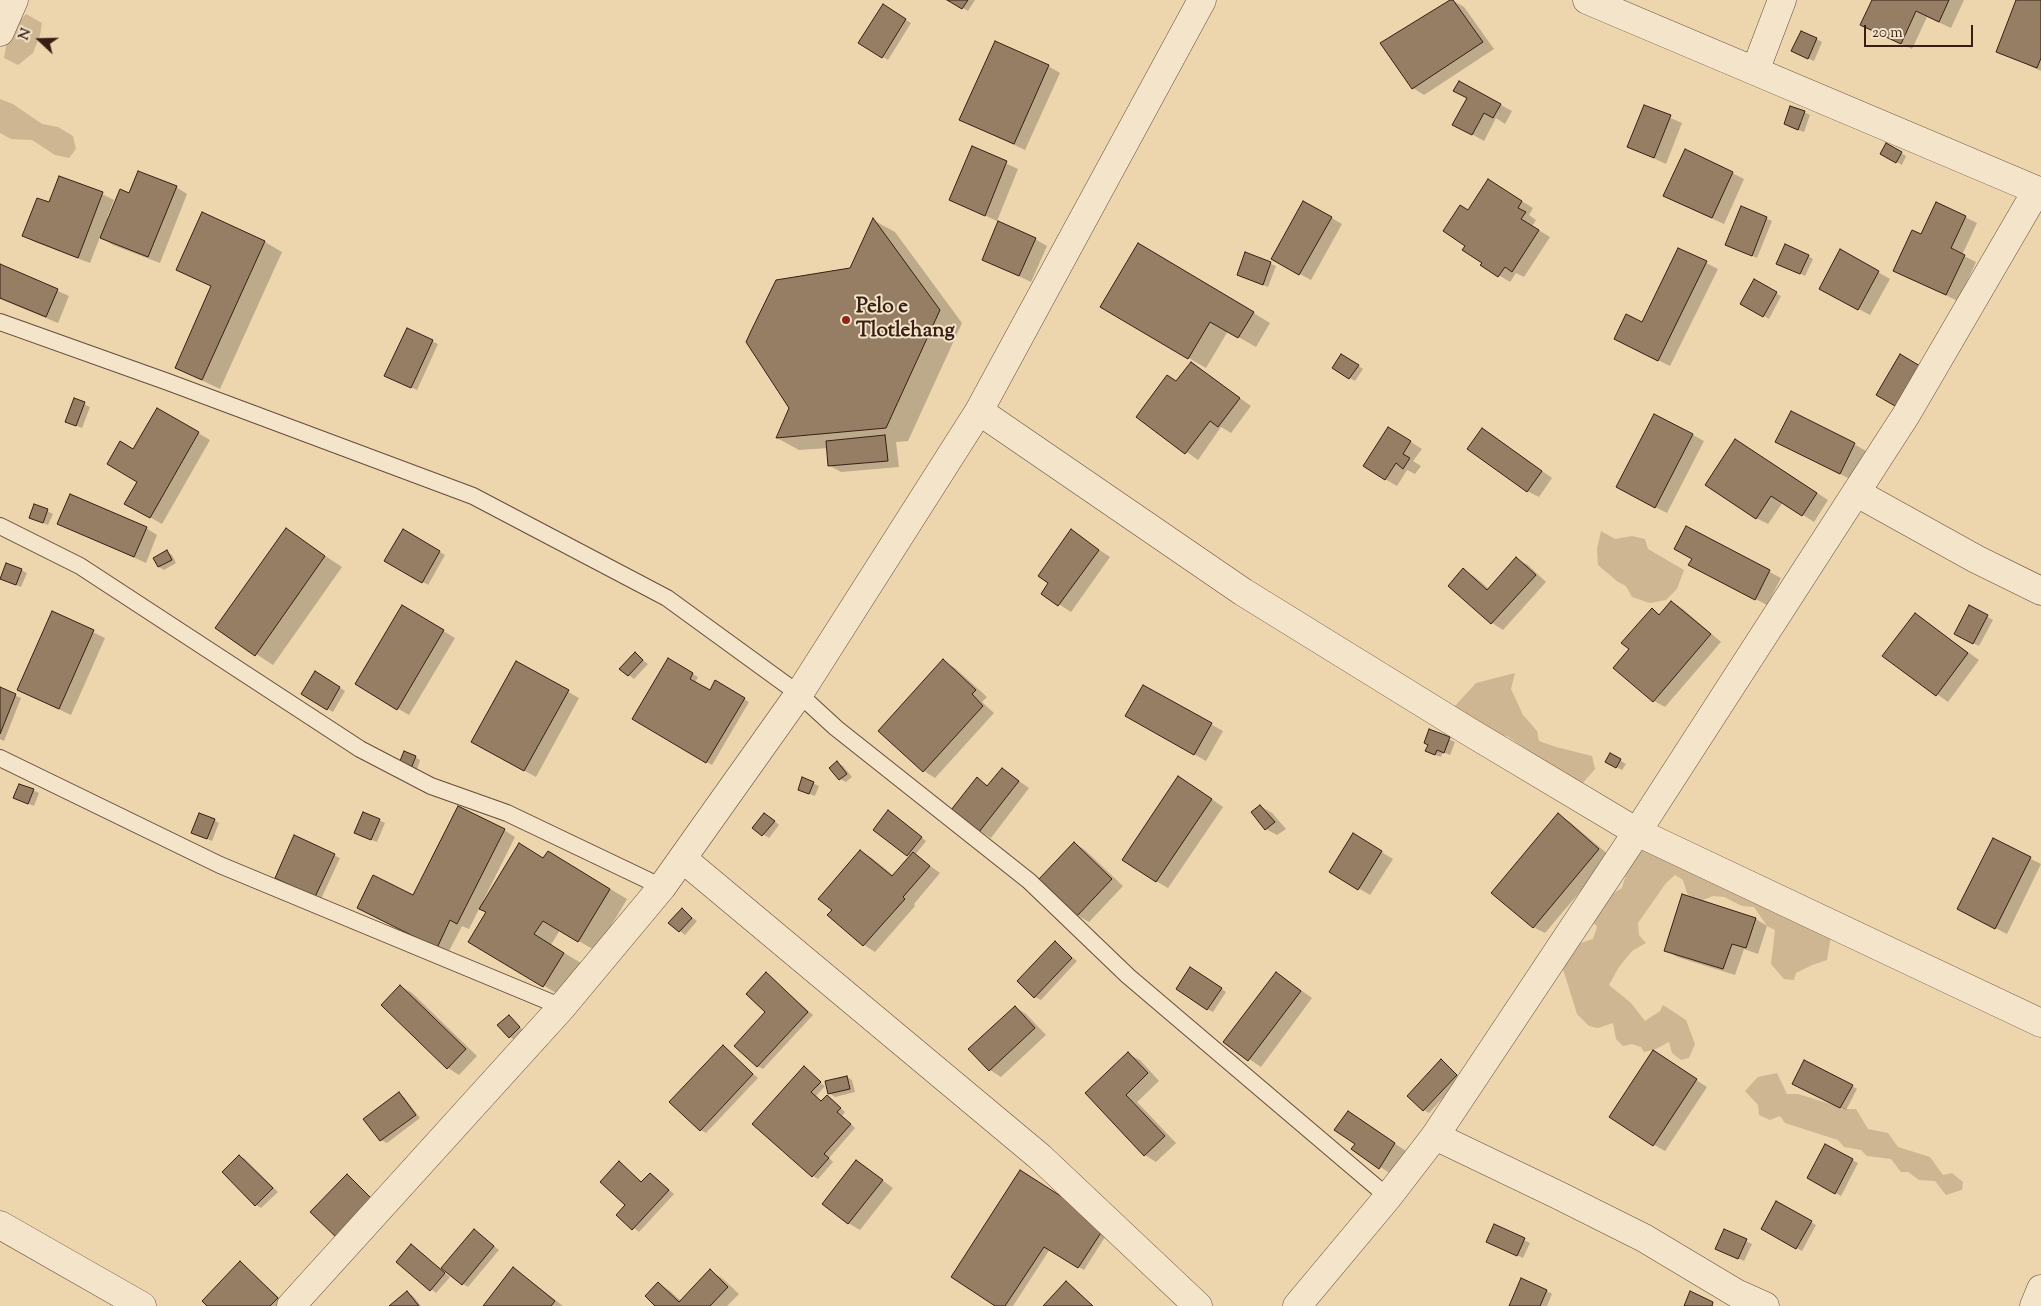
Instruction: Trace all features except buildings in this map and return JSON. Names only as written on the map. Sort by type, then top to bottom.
[{"type":"street","points":[[0,32],[14,0]]},
{"type":"street","points":[[291,1306],[562,1007],[662,887],[799,694],[979,411],[1202,0]]},
{"type":"street","points":[[1297,1306],[1388,1197],[1435,1136],[1637,832],[1857,493],[1906,415],[2039,191],[1587,0]]},
{"type":"street","points":[[1755,71],[1782,0]]},
{"type":"street","points":[[979,411],[1243,592],[1468,731],[1637,832],[2041,1023]]},
{"type":"street","points":[[1857,493],[1976,559],[2041,591]]},
{"type":"street","points":[[683,859],[1040,1157],[1198,1306]]},
{"type":"street","points":[[1435,1136],[1644,1238],[1736,1293],[1765,1306]]},
{"type":"street","points":[[0,1225],[142,1306]]},
{"type":"street","points":[[2034,1306],[2041,1289]]},
{"type":"lane","points":[[0,322],[168,382],[473,496],[667,598],[799,694],[836,728],[1029,881],[1128,976],[1388,1197]]},
{"type":"lane","points":[[0,526],[80,566],[360,749],[431,786],[507,813],[662,887]]},
{"type":"lane","points":[[0,758],[220,865],[562,1007]]},
{"type":"shaded area","points":[[26,14],[42,23],[40,35],[33,53],[18,65],[4,58],[9,32]]},
{"type":"shaded area","points":[[0,99],[13,104],[42,124],[58,127],[73,136],[76,149],[69,158],[55,155],[32,140],[11,139],[0,133]]},
{"type":"shaded area","points":[[1601,531],[1615,539],[1632,536],[1645,539],[1648,549],[1684,570],[1677,589],[1666,600],[1650,603],[1632,597],[1626,586],[1618,582],[1598,565],[1597,549]]},
{"type":"shaded area","points":[[1515,673],[1511,689],[1523,715],[1537,731],[1539,741],[1592,756],[1595,769],[1582,784],[1532,761],[1526,749],[1507,736],[1492,740],[1457,713],[1455,706],[1476,683]]},
{"type":"shaded area","points":[[1640,848],[1832,929],[1827,960],[1796,973],[1794,980],[1784,979],[1771,964],[1775,930],[1767,926],[1754,907],[1742,906],[1724,897],[1713,896],[1696,903],[1687,893],[1683,880],[1675,875],[1666,883],[1638,923],[1639,935],[1646,943],[1632,951],[1619,967],[1609,985],[1631,1003],[1645,1021],[1660,1011],[1663,1005],[1686,1020],[1695,1044],[1689,1058],[1681,1060],[1672,1053],[1669,1042],[1656,1049],[1644,1052],[1641,1047],[1632,1044],[1623,1046],[1616,1039],[1613,1023],[1598,1028],[1589,1026],[1577,1014],[1563,969],[1566,951],[1571,946],[1593,939],[1597,927],[1593,922],[1603,903],[1622,888],[1629,864]]},
{"type":"shaded area","points":[[1777,1073],[1787,1094],[1798,1094],[1847,1109],[1856,1109],[1868,1129],[1888,1133],[1898,1147],[1930,1157],[1943,1175],[1952,1173],[1963,1182],[1962,1190],[1946,1195],[1935,1181],[1919,1180],[1908,1172],[1901,1172],[1891,1159],[1867,1156],[1861,1150],[1844,1147],[1838,1140],[1785,1123],[1780,1116],[1770,1120],[1759,1115],[1758,1105],[1745,1091],[1758,1077]]},
{"type":"place","name":"Pelo e Tlotlehang","points":[[846,320]]}]
